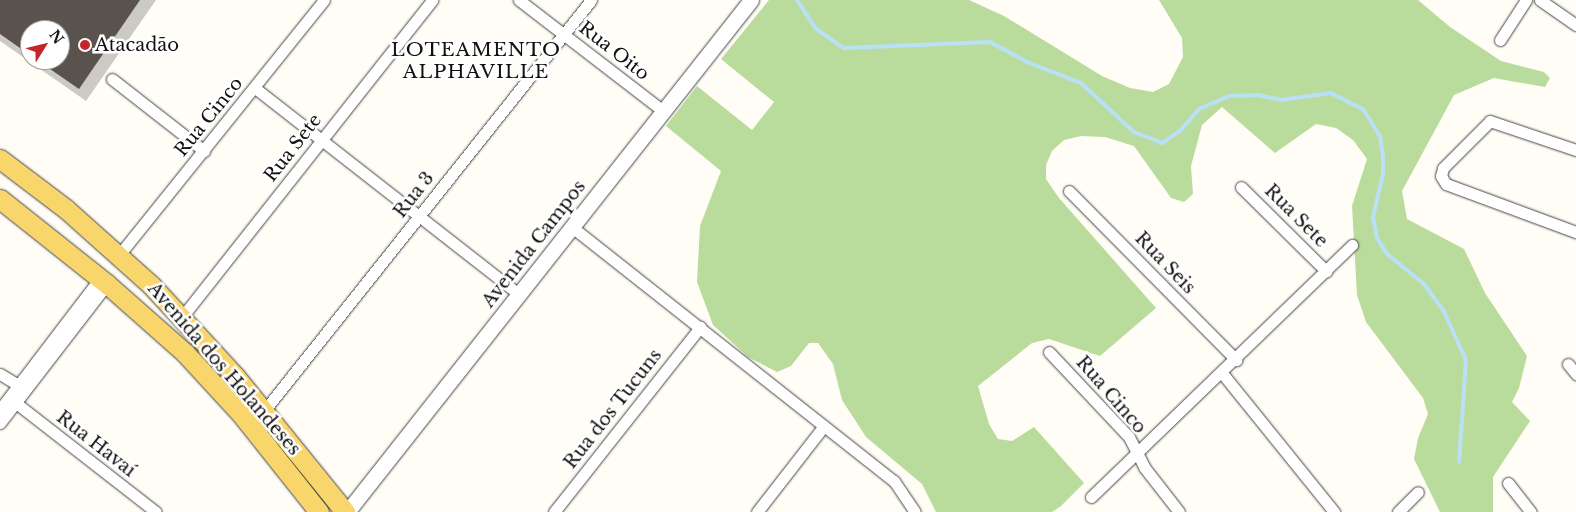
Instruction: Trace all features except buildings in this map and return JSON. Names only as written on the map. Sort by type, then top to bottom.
[{"type":"main road","name":"Avenida dos Holandeses","points":[[0,159],[119,255],[182,317],[264,411],[346,512]]},
{"type":"main road","name":"Avenida dos Holandeses","points":[[0,199],[104,281],[159,328],[217,386],[319,512]]},
{"type":"street","name":"Rua Cinco","points":[[119,255],[324,0]]},
{"type":"street","name":"Rua Sete","points":[[182,317],[432,0]]},
{"type":"street","name":"Rua Oito","points":[[520,0],[663,111]]},
{"type":"street","name":"Rua 3","points":[[264,411],[591,0]]},
{"type":"street","name":"Avenida Campos","points":[[346,512],[750,0]]},
{"type":"street","points":[[1500,40],[1526,0]]},
{"type":"street","points":[[1540,0],[1576,26]]},
{"type":"street","points":[[112,79],[204,151]]},
{"type":"street","points":[[254,88],[519,294]]},
{"type":"street","points":[[1576,150],[1490,121],[1443,168],[1441,176],[1446,184],[1576,232]]},
{"type":"street","name":"Rua Sete","points":[[1241,187],[1326,271]]},
{"type":"street","name":"Rua Seis","points":[[1069,191],[1236,360]]},
{"type":"street","points":[[572,227],[894,481],[915,512]]},
{"type":"street","points":[[1091,497],[1222,374],[1352,245]]},
{"type":"street","points":[[0,409],[22,388],[104,281]]},
{"type":"street","name":"Rua dos Tucuns","points":[[554,512],[700,327]]},
{"type":"street","name":"Rua Cinco","points":[[1050,352],[1129,437],[1138,454],[1179,512]]},
{"type":"street","points":[[1568,364],[1576,374]]},
{"type":"street","points":[[0,374],[22,388]]},
{"type":"street","points":[[1222,374],[1334,512]]},
{"type":"street","points":[[0,423],[16,403],[22,388]]},
{"type":"street","name":"Rua Havaí","points":[[16,403],[156,512]]},
{"type":"street","points":[[757,512],[824,426]]},
{"type":"street","points":[[1508,483],[1531,512]]},
{"type":"street","points":[[1398,512],[1418,492]]},
{"type":"green space","points":[[769,0],[969,0],[1004,16],[1102,76],[1130,88],[1153,92],[1169,84],[1183,57],[1182,38],[1159,0],[1418,0],[1450,27],[1501,61],[1544,72],[1550,78],[1545,87],[1494,78],[1454,95],[1402,191],[1407,219],[1464,249],[1485,293],[1527,356],[1519,388],[1512,402],[1530,421],[1493,477],[1493,512],[1440,512],[1414,459],[1418,438],[1428,414],[1423,398],[1366,322],[1357,295],[1352,206],[1367,159],[1353,140],[1336,128],[1316,124],[1275,153],[1222,107],[1202,125],[1191,166],[1193,194],[1184,202],[1171,198],[1134,146],[1105,137],[1081,136],[1064,140],[1052,151],[1046,165],[1046,179],[1059,198],[1156,308],[1100,356],[1049,339],[1032,343],[978,386],[989,424],[998,439],[1012,441],[1034,427],[1084,483],[1061,506],[1052,512],[936,512],[922,484],[866,437],[842,400],[833,364],[818,343],[809,343],[791,366],[777,372],[748,357],[713,325],[697,282],[700,226],[721,171],[666,126],[697,86],[752,130],[774,102],[721,59]]},
{"type":"waterway","points":[[797,0],[815,28],[844,48],[990,42],[1027,62],[1081,83],[1134,132],[1162,143],[1180,131],[1199,109],[1230,96],[1258,95],[1281,100],[1331,93],[1363,109],[1380,136],[1383,157],[1383,174],[1373,217],[1377,238],[1387,254],[1424,284],[1444,312],[1466,360],[1459,462]]},
{"type":"place","name":"Atacadão","points":[[85,45]]},
{"type":"district","name":"LOTEAMENTO ALPHAVILLE","points":[[476,61]]}]
